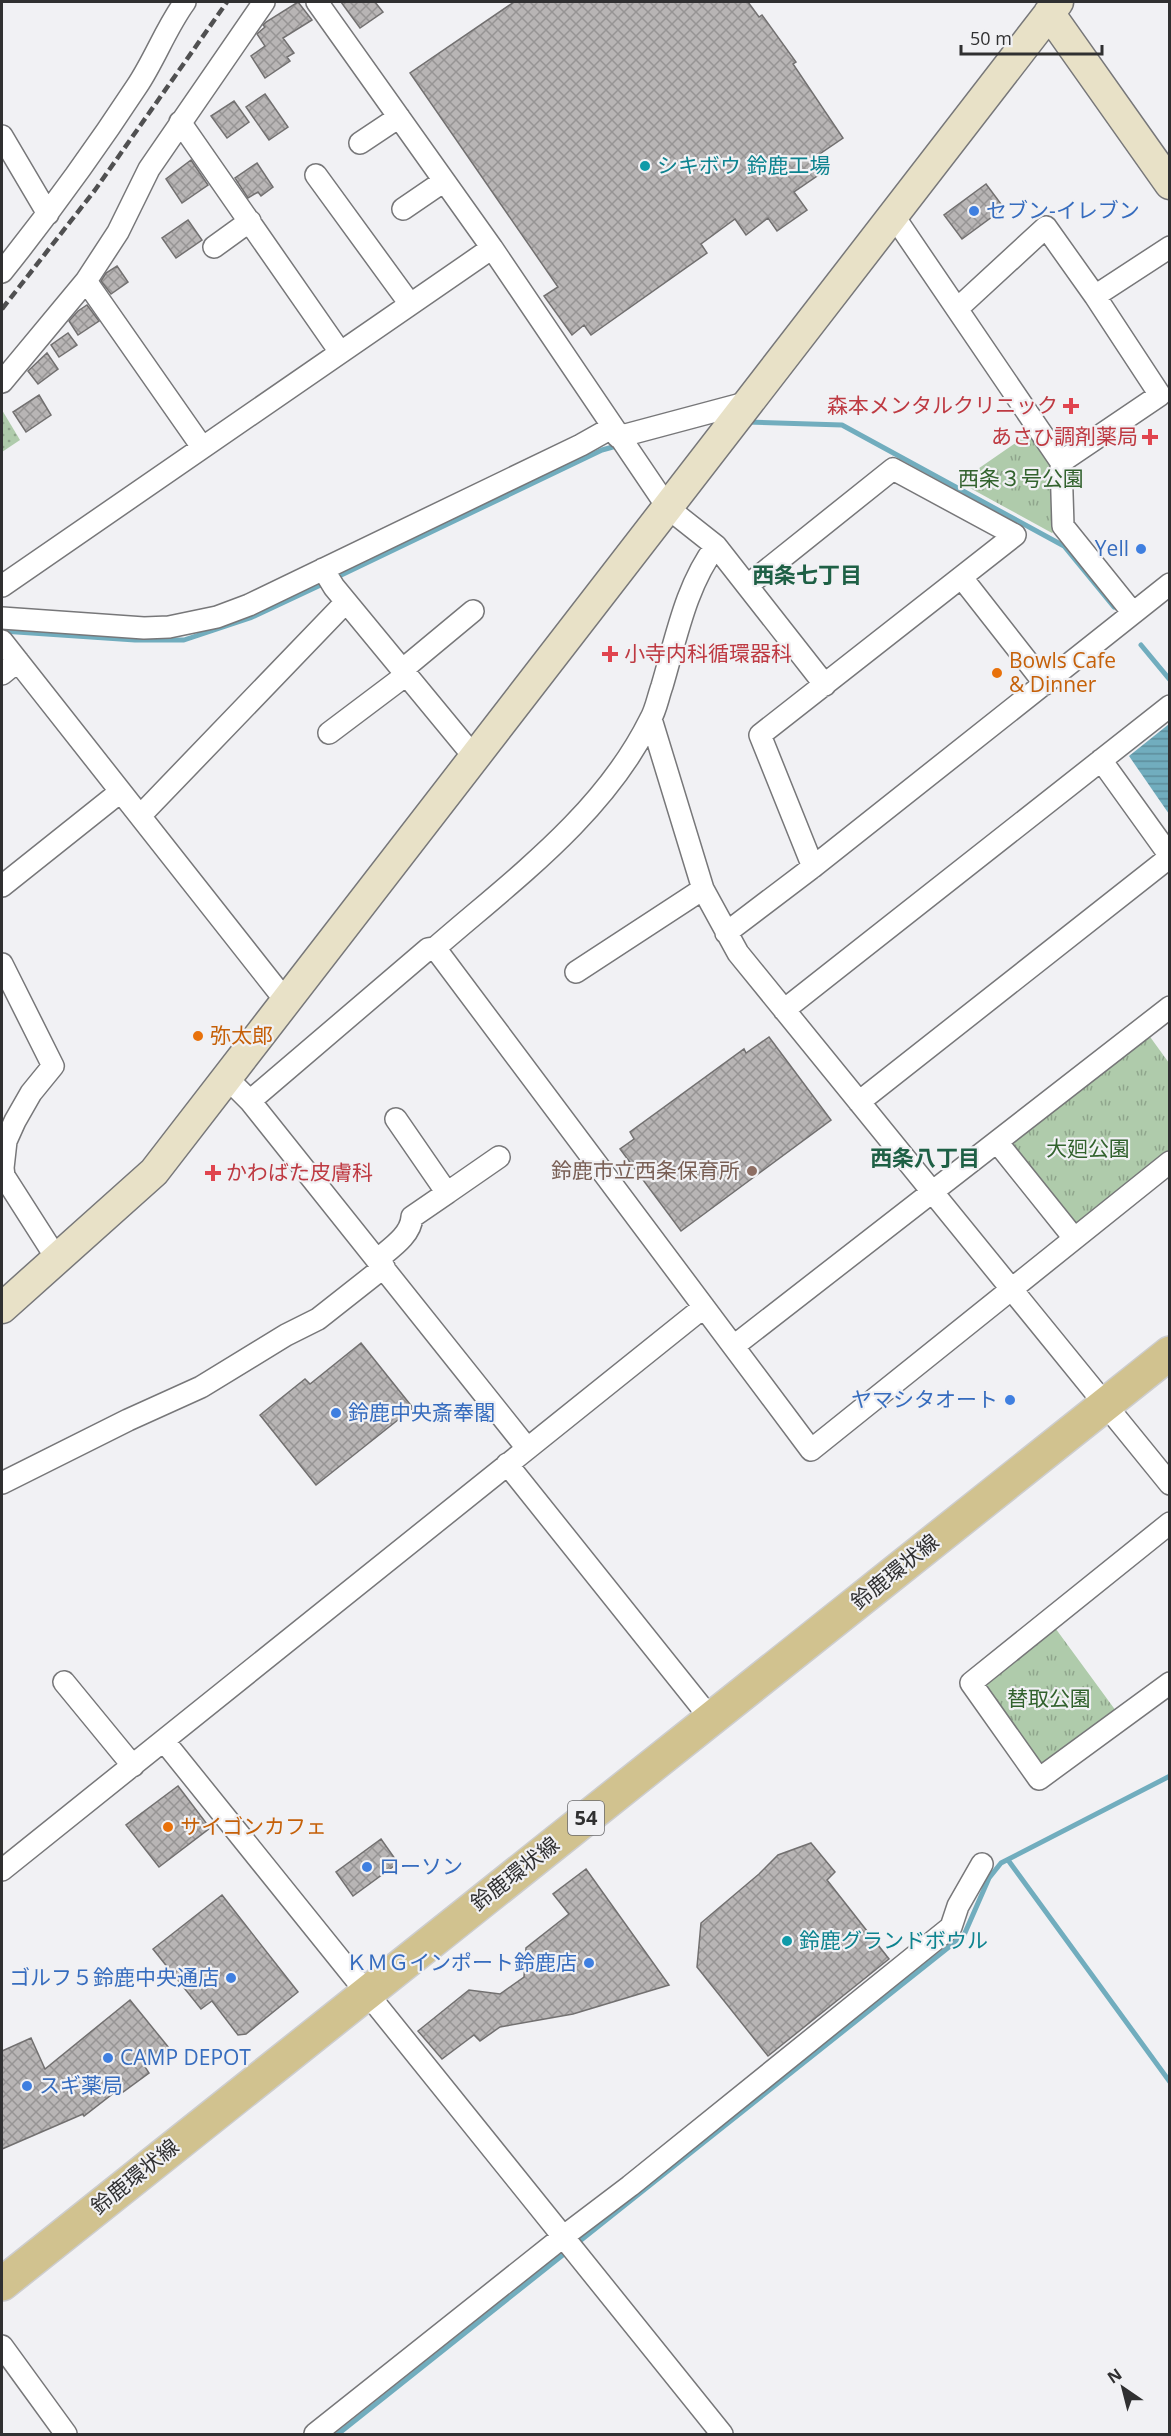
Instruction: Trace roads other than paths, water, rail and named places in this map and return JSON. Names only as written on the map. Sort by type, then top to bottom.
[{"type":"main road","name":"鈴鹿環状線","points":[[2,2284],[1170,1353]]},
{"type":"street","points":[[2,272],[48,214],[139,83],[171,22],[185,2]]},
{"type":"street","points":[[2,382],[86,281],[118,232],[149,169],[264,2]]},
{"type":"street","points":[[317,2],[492,249],[668,508],[716,546],[825,685]]},
{"type":"street","points":[[2,1308],[154,1172],[893,215],[1049,5],[1170,184]]},
{"type":"street","points":[[360,143],[399,117]]},
{"type":"street","points":[[180,122],[340,352]]},
{"type":"street","points":[[2,136],[48,214]]},
{"type":"street","points":[[316,175],[410,304]]},
{"type":"street","points":[[403,209],[444,181]]},
{"type":"street","points":[[893,215],[1061,462],[1063,526],[1133,613]]},
{"type":"street","points":[[213,247],[250,222]]},
{"type":"street","points":[[957,309],[1046,227],[1095,296],[1160,395],[1061,462]]},
{"type":"street","points":[[1095,296],[1170,247]]},
{"type":"street","points":[[2,586],[492,249]]},
{"type":"street","points":[[86,281],[202,447]]},
{"type":"street","points":[[2,618],[144,628],[169,627],[217,616],[249,605],[561,455],[749,402]]},
{"type":"street","points":[[748,585],[893,470],[1015,535],[760,735],[813,867]]},
{"type":"street","points":[[250,1101],[428,949],[435,948],[567,833],[616,778],[651,719],[691,593],[705,561],[716,546]]},
{"type":"street","points":[[323,569],[340,595],[475,758]]},
{"type":"street","points":[[962,578],[1045,684]]},
{"type":"street","points":[[726,933],[813,867],[1170,584]]},
{"type":"street","points":[[140,816],[340,595]]},
{"type":"street","points":[[329,734],[473,611]]},
{"type":"street","points":[[2,641],[10,668],[140,816],[285,1000]]},
{"type":"street","points":[[784,1010],[1170,705]]},
{"type":"street","points":[[651,719],[703,889],[738,953],[1170,1484]]},
{"type":"street","points":[[859,1102],[1170,856],[1101,760]]},
{"type":"street","points":[[2,886],[120,792]]},
{"type":"street","points":[[576,972],[703,889]]},
{"type":"street","points":[[435,948],[811,1450],[1170,1162]]},
{"type":"street","points":[[2,964],[53,1066],[31,1094],[10,1131],[4,1153],[4,1176],[57,1259]]},
{"type":"street","points":[[734,1346],[1170,1007]]},
{"type":"street","points":[[226,1077],[250,1101],[528,1448]]},
{"type":"street","points":[[396,1119],[447,1192]]},
{"type":"street","points":[[997,1142],[1074,1238]]},
{"type":"street","points":[[2,1483],[128,1420],[201,1387],[286,1335],[318,1319],[381,1263],[406,1234],[412,1225],[412,1217],[499,1156]]},
{"type":"street","points":[[3,1867],[133,1766],[704,1307]]},
{"type":"street","points":[[507,1464],[711,1719]]},
{"type":"street","points":[[1170,1523],[971,1683],[1039,1779],[1170,1683]]},
{"type":"street","points":[[64,1682],[133,1766]]},
{"type":"street","points":[[164,1741],[722,2434]]},
{"type":"street","points":[[315,2434],[570,2245],[630,2186],[951,1927],[958,1906],[982,1864]]},
{"type":"street","points":[[2,2346],[66,2434]]},
{"type":"water","points":[[1169,724],[1169,814],[1129,756]]},
{"type":"waterway","points":[[747,422],[842,425],[1064,546],[1114,607]]},
{"type":"waterway","points":[[335,578],[602,450],[620,445]]},
{"type":"waterway","points":[[2,631],[135,640],[184,640],[250,618],[327,582]]},
{"type":"waterway","points":[[1141,645],[1170,680]]},
{"type":"waterway","points":[[576,2244],[964,1935],[989,1878],[1001,1863],[1170,1776]]},
{"type":"waterway","points":[[1008,1860],[1170,2082]]},
{"type":"waterway","points":[[338,2434],[569,2250]]},
{"type":"railway","points":[[2,309],[95,190],[227,2]]},
{"type":"place","name":"シキボウ 鈴鹿工場","points":[[645,166]]},
{"type":"place","name":"セブン-イレブン","points":[[974,211]]},
{"type":"place","name":"森本メンタルクリニック","points":[[1071,406]]},
{"type":"place","name":"あさひ調剤薬局","points":[[1150,437]]},
{"type":"place","name":"Yell","points":[[1141,549]]},
{"type":"place","name":"小寺内科循環器科","points":[[610,654]]},
{"type":"place","name":"Bowls Cafe & Dinner","points":[[997,673]]},
{"type":"place","name":"弥太郎","points":[[198,1036]]},
{"type":"place","name":"鈴鹿市立西条保育所","points":[[752,1171]]},
{"type":"place","name":"かわばた皮膚科","points":[[213,1173]]},
{"type":"place","name":"ヤマシタオート","points":[[1010,1400]]},
{"type":"place","name":"鈴鹿中央斎奉閣","points":[[336,1413]]},
{"type":"place","name":"サイゴンカフェ","points":[[168,1827]]},
{"type":"place","name":"ローソン","points":[[367,1867]]},
{"type":"place","name":"鈴鹿グランドボウル","points":[[787,1941]]},
{"type":"place","name":"ＫＭＧインポート鈴鹿店","points":[[589,1963]]},
{"type":"place","name":"ゴルフ５鈴鹿中央通店","points":[[231,1978]]},
{"type":"place","name":"CAMP DEPOT","points":[[108,2058]]},
{"type":"place","name":"スギ薬局","points":[[27,2086]]},
{"type":"district","name":"西条七丁目","points":[[807,575]]},
{"type":"district","name":"西条八丁目","points":[[925,1158]]},
{"type":"park label","name":"西条３号公園","points":[[1021,479]]},
{"type":"park label","name":"大廻公園","points":[[1088,1149]]},
{"type":"park label","name":"替取公園","points":[[1049,1699]]}]
